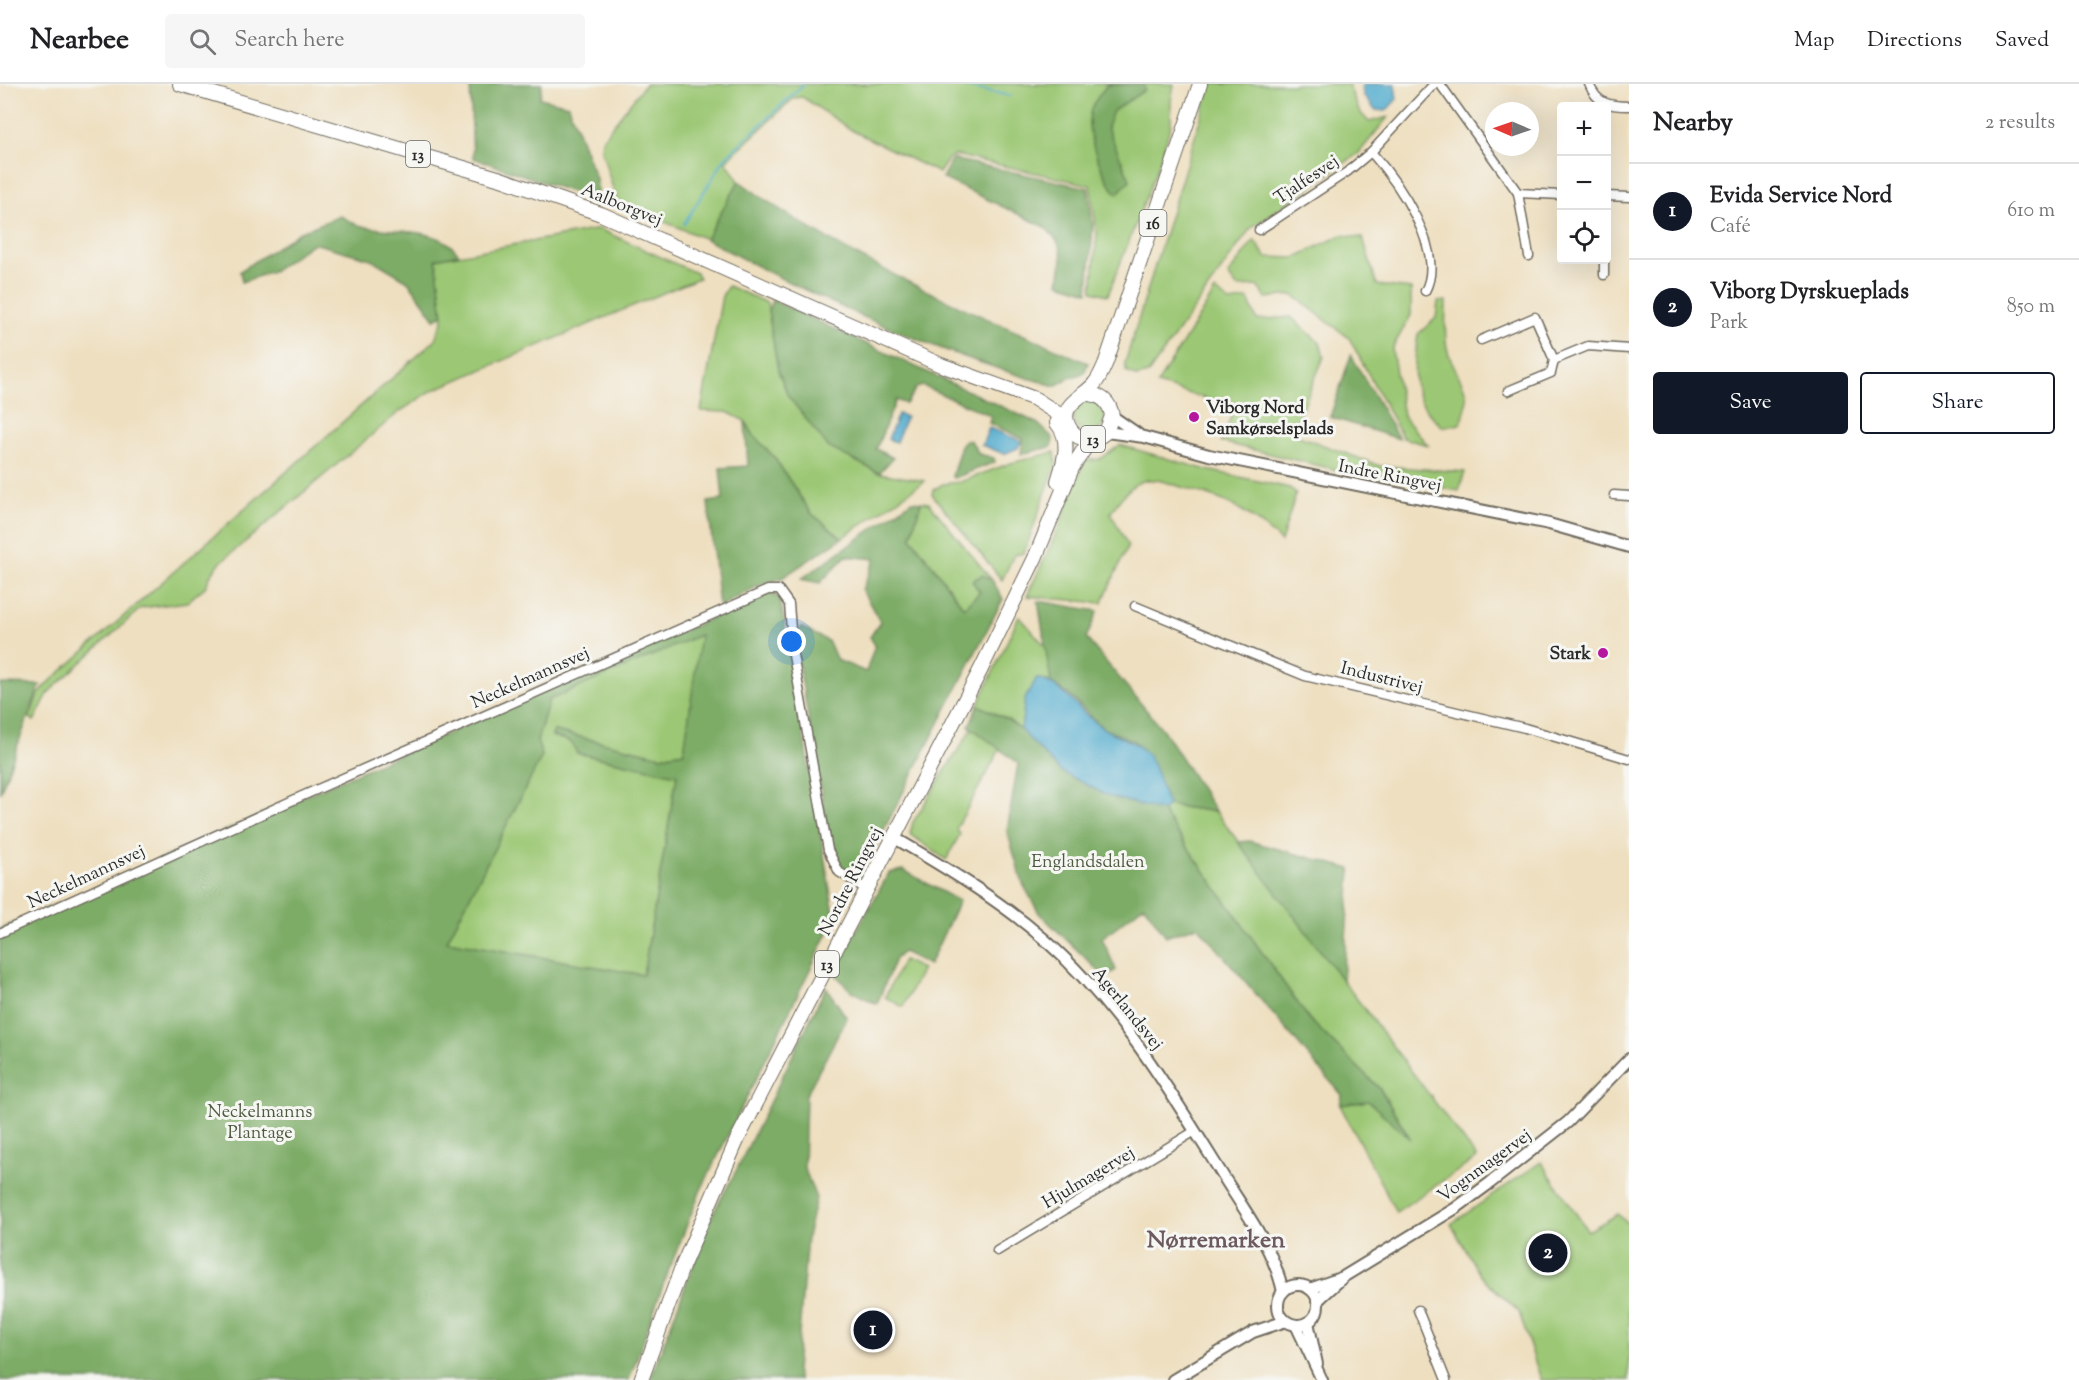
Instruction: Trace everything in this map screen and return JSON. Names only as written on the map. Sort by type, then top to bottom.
[{"type":"main road","name":"Aalborgvej","points":[[180,84],[554,196],[653,236],[941,365],[1035,399],[1066,419]]},
{"type":"main road","name":"16","points":[[1079,397],[1097,382],[1106,362],[1200,84]]},
{"type":"main road","name":"16","points":[[1105,400],[1106,362]]},
{"type":"main road","name":"13","points":[[941,365],[995,393],[1051,417],[1060,426],[1064,437],[1065,456],[1035,558]]},
{"type":"main road","name":"13","points":[[1096,395],[1105,400],[1112,416],[1106,432],[1090,440],[1074,434],[1066,419],[1079,397],[1096,395]]},
{"type":"main road","name":"Aalborgvej","points":[[1035,399],[1079,397]]},
{"type":"main road","name":"Nordre Ringvej","points":[[1072,468],[1074,434]]},
{"type":"main road","name":"Nordre Ringvej","points":[[641,1380],[686,1257],[733,1148],[981,669],[1035,558],[1072,468],[1090,440]]},
{"type":"street","name":"Tjalfesvej","points":[[1259,230],[1347,172],[1371,152],[1434,84]]},
{"type":"street","points":[[1440,84],[1518,193],[1529,256]]},
{"type":"street","points":[[1589,84],[1599,101],[1611,106],[1629,106]]},
{"type":"street","points":[[1371,152],[1409,200],[1420,227],[1428,255],[1429,282],[1425,291]]},
{"type":"street","points":[[1518,193],[1557,195]]},
{"type":"street","points":[[1611,196],[1629,197]]},
{"type":"street","points":[[1604,264],[1604,274]]},
{"type":"street","points":[[1481,339],[1535,317],[1554,360],[1551,373],[1508,391]]},
{"type":"street","points":[[1554,360],[1588,346],[1629,349]]},
{"type":"street","name":"Indre Ringvej","points":[[1112,416],[1144,437]]},
{"type":"street","name":"Indre Ringvej","points":[[1106,432],[1144,437],[1209,455],[1549,524],[1629,546]]},
{"type":"street","points":[[1614,495],[1629,496]]},
{"type":"street","name":"Neckelmannsvej","points":[[0,933],[300,796],[768,590],[779,590],[789,604],[793,655],[828,850],[839,872],[866,889]]},
{"type":"street","name":"Industrivej","points":[[1135,606],[1305,675],[1525,728],[1629,759]]},
{"type":"street","name":"Agerlandsvej","points":[[893,837],[996,900],[1045,940],[1119,1019],[1150,1060],[1273,1261],[1294,1285]]},
{"type":"street","name":"Vognmagervej","points":[[1317,1301],[1343,1277],[1456,1208],[1532,1152],[1568,1122],[1627,1065]]},
{"type":"street","name":"Hjulmagervej","points":[[997,1251],[1195,1131]]},
{"type":"street","name":"Agerlandsvej","points":[[1273,1261],[1283,1292]]},
{"type":"street","name":"Vognmagervej","points":[[1310,1289],[1343,1277]]},
{"type":"street","points":[[1173,1380],[1253,1332],[1278,1307],[1283,1292],[1294,1285],[1310,1289],[1317,1301],[1316,1313],[1308,1322],[1291,1323],[1253,1332]]},
{"type":"street","points":[[1278,1307],[1291,1323],[1320,1375]]},
{"type":"street","points":[[1418,1310],[1446,1380]]},
{"type":"street","points":[[1308,1322],[1320,1375]]},
{"type":"green space","points":[[470,84],[542,84],[540,98],[568,105],[596,179],[598,201],[473,158]]},
{"type":"green space","points":[[645,84],[1174,84],[1171,125],[1157,169],[1108,295],[1092,291],[1097,233],[1090,185],[955,155],[949,158],[939,173],[853,131],[802,97],[794,98],[726,161],[739,181],[706,239],[617,202],[601,149],[603,138]]},
{"type":"green space","points":[[1143,84],[1145,90],[1113,111],[1107,127],[1130,180],[1117,194],[1096,156],[1090,133],[1091,110],[1107,85]]},
{"type":"green space","points":[[1211,84],[1348,84],[1359,111],[1369,122],[1388,117],[1359,153],[1250,229],[1148,374],[1137,377],[1126,371],[1125,363]]},
{"type":"green space","points":[[952,159],[1088,188],[1093,226],[1088,292],[1059,283],[1061,252],[1056,239],[1043,226],[942,178]]},
{"type":"green space","points":[[739,181],[821,235],[908,282],[1088,363],[1084,373],[1055,386],[965,357],[876,323],[790,283],[706,239]]},
{"type":"green space","points":[[340,216],[362,226],[414,232],[439,239],[450,245],[459,254],[436,259],[443,315],[435,319],[408,281],[371,259],[317,244],[312,244],[273,271],[242,282],[240,271],[300,232]]},
{"type":"green space","points":[[599,229],[696,273],[699,278],[431,391],[399,412],[220,563],[211,574],[206,586],[187,602],[141,608],[49,692],[34,721],[30,718],[37,697],[45,686],[434,341],[443,320],[436,259]]},
{"type":"green space","points":[[1342,235],[1363,238],[1377,285],[1411,289],[1411,315],[1392,349],[1403,416],[1428,445],[1403,438],[1349,338],[1293,295],[1266,298],[1257,286],[1237,287],[1228,275],[1254,240],[1266,257],[1294,258]]},
{"type":"green space","points":[[728,286],[767,303],[778,370],[788,396],[828,447],[879,473],[925,481],[842,538],[811,513],[774,457],[754,436],[745,421],[727,412],[701,411],[722,296]]},
{"type":"green space","points":[[1215,291],[1230,302],[1248,299],[1257,320],[1291,317],[1320,343],[1324,357],[1295,425],[1296,435],[1380,466],[1465,472],[1459,491],[1341,471],[1221,442],[1235,407],[1157,384]]},
{"type":"green space","points":[[772,300],[1037,423],[1053,438],[1052,447],[1021,454],[1023,439],[989,423],[991,416],[923,386],[916,388],[906,404],[896,400],[876,449],[893,458],[879,473],[828,447],[788,396],[778,370],[768,311]]},
{"type":"green space","points":[[1446,301],[1447,348],[1463,384],[1467,402],[1460,424],[1443,427],[1418,396],[1414,374],[1418,334],[1436,318],[1438,302]]},
{"type":"green space","points":[[1351,355],[1399,439],[1330,417]]},
{"type":"green space","points":[[1089,401],[1100,406],[1105,417],[1100,428],[1089,433],[1078,428],[1073,417],[1078,406]]},
{"type":"green space","points":[[745,421],[754,436],[774,457],[811,513],[842,538],[782,578],[762,584],[719,607],[708,502],[723,500],[720,468],[748,466]]},
{"type":"green space","points":[[966,440],[971,441],[979,454],[994,458],[995,462],[954,478],[952,476],[961,445]]},
{"type":"green space","points":[[1120,445],[1207,470],[1290,488],[1296,493],[1281,542],[1245,512],[1222,500],[1163,481],[1143,481],[1127,492],[1111,513],[1128,546],[1102,603],[1027,596],[1059,527],[1084,461],[1100,459]]},
{"type":"green space","points":[[1055,452],[1056,464],[1024,553],[1014,555],[1002,580],[932,494],[933,490],[943,484],[960,482],[1011,463]]},
{"type":"green space","points":[[912,501],[921,502],[911,537],[964,608],[980,592],[972,581],[982,575],[992,580],[1003,599],[859,878],[842,867],[831,847],[795,643],[801,627],[828,641],[837,660],[866,672],[875,645],[870,637],[880,622],[862,590],[875,559],[846,556],[820,583],[801,579]]},
{"type":"green space","points":[[921,502],[929,503],[992,580],[982,575],[972,581],[980,592],[964,608],[911,537]]},
{"type":"green space","name":"Neckelmanns Plantage","points":[[769,593],[780,598],[835,919],[700,1192],[629,1380],[0,1380],[0,929]],"holes":[[[700,635],[684,752],[661,756],[554,731],[552,736],[571,742],[577,753],[677,775],[643,975],[447,941],[542,756],[537,741],[549,700]]]},
{"type":"green space","points":[[1038,601],[1098,611],[1086,638],[1163,730],[1216,812],[1168,805],[1150,758],[1134,741],[1104,729],[1070,696],[1051,682]]},
{"type":"green space","points":[[1019,616],[1047,648],[1051,682],[1037,678],[1025,699],[1021,730],[1008,720],[978,705]]},
{"type":"green space","points":[[701,634],[684,752],[661,756],[554,731],[552,736],[572,742],[577,753],[677,775],[643,975],[447,941],[542,756],[537,742],[548,700]]},
{"type":"green space","points":[[0,684],[40,685],[0,793]]},
{"type":"green space","name":"Englandsdalen","points":[[978,705],[1008,720],[1021,730],[1060,771],[1108,796],[1162,811],[1309,1019],[1380,1089],[1410,1139],[1368,1101],[1340,1105],[1342,1095],[1198,926],[1166,936],[1144,905],[1102,938],[1116,970],[1105,977],[1039,913],[1023,884],[1007,831],[1018,763],[969,726]]},
{"type":"green space","points":[[972,728],[1000,749],[956,829],[960,834],[946,860],[910,834],[913,822]]},
{"type":"green space","name":"Englandsdalen","points":[[1168,805],[1216,812],[1477,1158],[1396,1212],[1340,1105],[1368,1101],[1409,1136],[1380,1089],[1309,1019],[1162,811]]},
{"type":"green space","points":[[1249,841],[1351,869],[1343,981],[1238,842]]},
{"type":"green space","points":[[903,870],[959,901],[929,965],[903,952],[895,959],[877,1004],[851,991],[837,976],[837,965],[889,873]]},
{"type":"green space","points":[[903,960],[922,969],[903,1007],[885,997]]},
{"type":"green space","points":[[826,987],[847,1018],[806,1095],[804,1167],[816,1198],[807,1237],[796,1371],[799,1380],[650,1380],[712,1215]]},
{"type":"green space","points":[[1541,1162],[1588,1231],[1618,1214],[1629,1225],[1629,1380],[1541,1380],[1519,1312],[1480,1275],[1451,1224]]},
{"type":"water","points":[[1362,84],[1395,84],[1397,99],[1386,111],[1375,110],[1363,95]]},
{"type":"water","points":[[898,414],[906,417],[896,442],[888,439]]},
{"type":"water","points":[[989,428],[1021,441],[1018,448],[1004,454],[982,445]]},
{"type":"water","points":[[1037,678],[1056,687],[1094,722],[1144,751],[1155,768],[1168,805],[1162,811],[1108,796],[1060,771],[1021,730],[1025,699]]},
{"type":"waterway","points":[[684,224],[725,158],[804,84]]},
{"type":"waterway","points":[[954,84],[1011,96]]},
{"type":"place","name":"Viborg Nord Samkørselsplads","points":[[1194,417]]},
{"type":"place","name":"Stark","points":[[1603,653]]},
{"type":"place","name":"Viborg Dyrskueplads","points":[[1548,1253]]},
{"type":"place","name":"Evida Service Nord","points":[[873,1330]]},
{"type":"district","name":"Nørremarken","points":[[1216,1239]]}]
